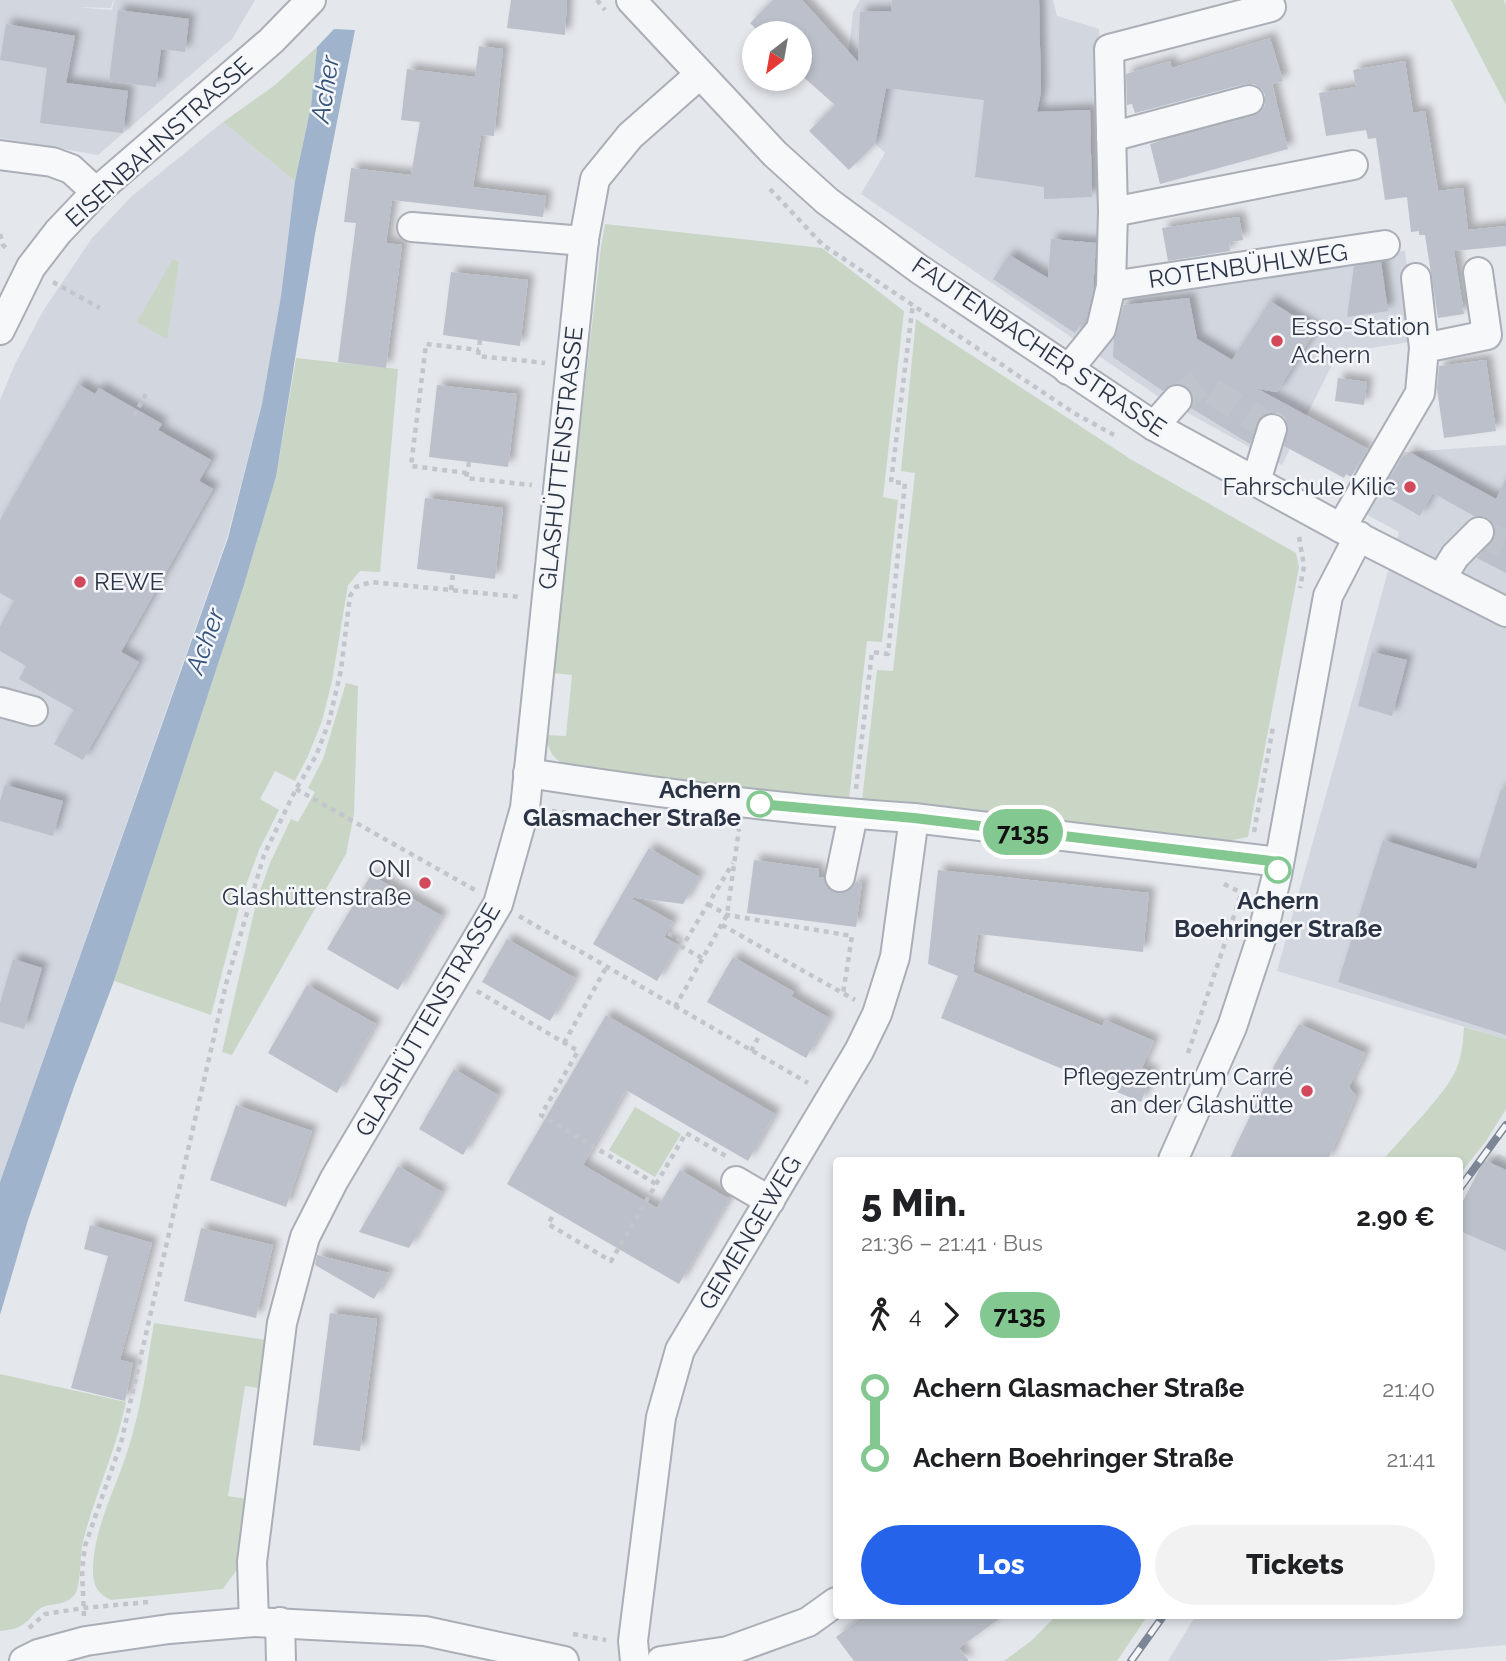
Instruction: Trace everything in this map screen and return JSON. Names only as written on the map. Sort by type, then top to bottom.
[{"type":"street","name":"EISENBAHNSTRASSE","points":[[0,330],[31,267],[52,238],[96,192],[271,41],[311,0]]},
{"type":"street","name":"FAUTENBACHER STRASSE","points":[[631,0],[775,154],[827,201],[919,269],[1154,426],[1350,532],[1506,612]]},
{"type":"street","name":"ROTENBÜHLWEG","points":[[1068,370],[1101,329],[1111,286],[1113,212],[1109,49],[1271,7]]},
{"type":"street","name":"GLASHÜTTENSTRASSE","points":[[281,1661],[267,1622],[252,1562],[282,1323],[305,1237],[334,1180],[498,904],[525,808],[570,366],[584,241],[595,179],[630,136],[699,75]]},
{"type":"street","points":[[1111,137],[1249,100]]},
{"type":"street","points":[[0,155],[51,162],[71,169],[96,192]]},
{"type":"street","points":[[1113,212],[1353,165]]},
{"type":"street","points":[[412,227],[584,241]]},
{"type":"street","name":"ROTENBÜHLWEG","points":[[1111,286],[1385,246]]},
{"type":"street","points":[[1424,348],[1487,335],[1478,272]]},
{"type":"street","points":[[1174,1157],[1232,1027],[1262,936],[1279,862],[1328,596],[1350,532],[1420,393],[1424,348],[1416,278]]},
{"type":"street","points":[[1154,426],[1177,400]]},
{"type":"street","points":[[1256,481],[1272,429]]},
{"type":"street","points":[[1441,579],[1455,556],[1479,532]]},
{"type":"street","points":[[0,702],[33,711]]},
{"type":"street","points":[[528,773],[662,794],[853,815],[914,818],[1279,862]]},
{"type":"street","points":[[840,877],[853,815]]},
{"type":"street","name":"GEMENGEWEG","points":[[635,1661],[633,1641],[661,1417],[680,1350],[859,1051],[877,1013],[895,957],[914,818]]},
{"type":"street","points":[[734,1170],[770,1200]]},
{"type":"street","points":[[661,1661],[728,1651],[808,1622],[833,1604]]},
{"type":"street","points":[[24,1661],[38,1654],[86,1641],[169,1629],[267,1622],[425,1631],[564,1661]]},
{"type":"path","points":[[31,267],[100,308]]},
{"type":"path","points":[[853,815],[873,652],[888,654],[905,483],[891,482],[913,303]]},
{"type":"path","points":[[480,340],[478,356],[570,366]]},
{"type":"path","points":[[467,473],[411,466],[426,344],[479,350]]},
{"type":"path","points":[[134,416],[148,390]]},
{"type":"path","points":[[469,462],[466,478],[558,488]]},
{"type":"path","points":[[451,590],[453,574]]},
{"type":"path","points":[[86,1641],[82,1570],[85,1546],[121,1443],[226,984],[264,855],[296,789],[316,756],[329,722],[341,670],[350,596],[356,587],[371,582],[546,600]]},
{"type":"path","points":[[296,789],[832,1097]]},
{"type":"path","points":[[675,1007],[727,915],[739,829]]},
{"type":"path","points":[[702,958],[682,947],[735,858]]},
{"type":"path","points":[[708,904],[727,915],[852,936],[843,994]]},
{"type":"path","points":[[722,925],[852,999]]},
{"type":"path","points":[[668,933],[685,942]]},
{"type":"path","points":[[564,1043],[606,968]]},
{"type":"path","points":[[455,978],[578,1051],[541,1115],[656,1184]]},
{"type":"path","points":[[751,1051],[758,1038]]},
{"type":"path","points":[[552,1217],[548,1224],[611,1261],[686,1133],[734,1170]]},
{"type":"shaded area","points":[[0,0],[113,0],[111,8],[75,7],[112,10],[114,0],[255,0],[232,39],[98,155],[0,138]]},
{"type":"shaded area","points":[[860,0],[1053,0],[1057,16],[1099,29],[1106,290],[1405,251],[1417,341],[1338,353],[1282,465],[1159,397],[861,194],[885,153],[842,111],[853,12]]},
{"type":"shaded area","points":[[223,122],[295,181],[281,296],[262,404],[227,538],[0,1182],[0,400],[15,364],[43,311],[92,238],[133,195]]},
{"type":"shaded area","points":[[1506,445],[1506,1039],[1277,971],[1399,532],[1360,511],[1392,453]]},
{"type":"shaded area","points":[[1498,1154],[1506,1157],[1506,1645],[1324,1661],[1168,1661],[1194,1619],[1463,1619],[1463,1201]]},
{"type":"green space","points":[[1451,0],[1504,0],[1506,105]]},
{"type":"green space","points":[[317,47],[311,106],[295,181],[223,122],[275,85]]},
{"type":"green space","points":[[605,224],[822,248],[904,311],[883,497],[898,500],[882,642],[867,641],[849,799],[575,769],[554,757],[549,748],[545,735],[566,736],[572,675],[552,673]]},
{"type":"green space","points":[[173,259],[179,262],[167,339],[137,322]]},
{"type":"green space","points":[[916,319],[1132,460],[1296,553],[1299,567],[1248,837],[1227,841],[862,800],[877,670],[893,671],[915,473],[901,471]]},
{"type":"green space","points":[[296,358],[398,369],[380,572],[360,571],[348,585],[332,681],[322,721],[295,781],[275,771],[260,799],[279,810],[259,850],[242,896],[211,1015],[114,981],[243,588],[276,477]]},
{"type":"green space","points":[[346,683],[358,686],[354,814],[346,854],[232,1055],[222,1052],[257,899],[270,863],[291,819],[298,822],[315,792],[308,788],[323,759]]},
{"type":"green space","points":[[1464,1027],[1506,1039],[1506,1109],[1486,1141],[1463,1170],[1463,1157],[1386,1157],[1433,1104],[1450,1080],[1460,1059]]},
{"type":"green space","points":[[635,1107],[681,1134],[655,1177],[609,1150]]},
{"type":"green space","points":[[154,1323],[272,1341],[264,1389],[245,1386],[228,1496],[247,1499],[238,1568],[223,1589],[111,1600],[95,1585],[94,1555],[102,1522],[134,1428]]},
{"type":"green space","points":[[0,1374],[126,1402],[83,1541],[75,1594],[63,1603],[41,1608],[19,1627],[0,1631]]},
{"type":"green space","points":[[1053,1619],[1145,1619],[1117,1661],[1004,1661],[1031,1641]]},
{"type":"water","name":"Acher","points":[[334,29],[355,30],[315,234],[276,477],[243,588],[114,981],[28,1220],[0,1315],[0,1182],[228,538],[262,404],[281,296],[295,181],[311,106],[317,47]]},
{"type":"building","points":[[511,0],[567,0],[565,35],[507,28]]},
{"type":"building","points":[[773,0],[802,0],[858,62],[860,12],[891,11],[892,0],[1039,0],[1041,92],[1037,112],[1090,110],[1092,197],[1044,199],[1044,187],[975,177],[984,100],[886,88],[875,144],[849,170],[809,131],[835,105],[812,85],[812,21],[752,21]]},
{"type":"building","points":[[118,10],[189,19],[185,52],[161,49],[156,87],[109,81]]},
{"type":"building","points":[[6,24],[75,36],[66,83],[128,91],[123,133],[40,123],[47,68],[0,60]]},
{"type":"building","points":[[1270,38],[1283,81],[1272,84],[1288,149],[1160,184],[1150,144],[1254,116],[1265,105],[1265,95],[1254,84],[1245,84],[1135,113],[1132,104],[1127,105],[1126,74],[1170,61],[1172,68]]},
{"type":"building","points":[[479,46],[503,49],[494,136],[481,135],[473,187],[546,196],[543,217],[392,200],[386,243],[402,245],[386,368],[338,362],[356,223],[344,222],[351,168],[411,175],[420,122],[401,120],[407,69],[475,77]]},
{"type":"building","points":[[1405,61],[1413,113],[1425,111],[1438,191],[1463,188],[1468,230],[1506,226],[1506,246],[1454,251],[1464,314],[1438,318],[1425,235],[1419,235],[1419,231],[1411,232],[1407,197],[1385,200],[1376,138],[1368,139],[1366,130],[1326,136],[1319,93],[1356,87],[1353,70]]},
{"type":"building","points":[[1239,217],[1243,240],[1229,242],[1230,251],[1168,261],[1162,228]]},
{"type":"building","points":[[1051,239],[1096,243],[1093,292],[1087,316],[1075,333],[993,279],[1009,255],[1048,278]]},
{"type":"building","points":[[1381,262],[1388,311],[1347,317],[1354,266]]},
{"type":"building","points":[[451,272],[528,280],[520,346],[443,335]]},
{"type":"building","points":[[1189,298],[1197,339],[1232,360],[1270,301],[1316,330],[1277,392],[1258,389],[1368,449],[1351,477],[1346,474],[1344,478],[1284,446],[1288,426],[1285,418],[1278,413],[1268,413],[1260,417],[1250,444],[1191,408],[1193,395],[1187,387],[1172,384],[1163,391],[1113,357],[1114,339],[1124,305]]},
{"type":"building","points":[[1486,360],[1496,431],[1444,438],[1437,389],[1439,366]]},
{"type":"building","points":[[1338,378],[1367,382],[1364,405],[1335,401]]},
{"type":"building","name":"REWE","points":[[78,384],[95,394],[99,388],[162,424],[158,430],[211,460],[199,481],[213,489],[121,652],[139,662],[83,760],[54,744],[74,710],[19,679],[26,666],[0,651],[0,626],[14,601],[0,593],[0,520]]},
{"type":"building","points":[[437,385],[517,394],[508,467],[429,457]]},
{"type":"building","points":[[1409,452],[1496,499],[1506,479],[1506,573],[1477,558],[1495,537],[1495,527],[1490,520],[1483,516],[1474,516],[1433,493],[1420,516],[1380,493],[1400,461],[1403,462]]},
{"type":"building","points":[[425,498],[503,508],[495,579],[417,569]]},
{"type":"building","points":[[1372,652],[1407,660],[1392,716],[1358,706]]},
{"type":"building","points":[[5,785],[63,801],[53,836],[0,821],[0,801]]},
{"type":"building","points":[[1501,789],[1506,790],[1506,1035],[1338,982],[1383,840],[1476,869]]},
{"type":"building","points":[[649,848],[699,877],[683,904],[629,897],[673,922],[664,937],[678,945],[657,981],[593,944]]},
{"type":"building","points":[[754,860],[819,869],[818,877],[824,878],[828,889],[836,893],[852,889],[856,882],[862,883],[856,927],[747,913]]},
{"type":"building","points":[[938,870],[1149,893],[1143,952],[978,934],[973,972],[1102,1026],[1105,1020],[1154,1041],[1142,1068],[1153,1072],[1141,1102],[941,1018],[958,976],[928,964]]},
{"type":"building","points":[[371,875],[442,916],[398,990],[327,949]]},
{"type":"building","points":[[507,939],[575,978],[550,1021],[482,982]]},
{"type":"building","points":[[733,957],[794,992],[791,996],[829,1018],[806,1058],[707,1002]]},
{"type":"building","points":[[13,959],[42,968],[24,1029],[0,1022],[0,1003]]},
{"type":"building","points":[[307,985],[376,1024],[337,1093],[268,1053]]},
{"type":"building","points":[[606,1015],[775,1114],[748,1161],[626,1090],[583,1165],[657,1208],[680,1170],[729,1199],[679,1284],[507,1184]]},
{"type":"building","name":"Pflegezentrum Carré an der Glashütte","points":[[1299,1024],[1365,1053],[1349,1087],[1356,1096],[1329,1157],[1230,1157],[1275,1064]]},
{"type":"building","points":[[454,1069],[498,1095],[463,1155],[419,1129]]},
{"type":"building","points":[[236,1105],[312,1131],[286,1207],[210,1180]]},
{"type":"building","points":[[1484,1160],[1506,1170],[1506,1251],[1463,1232],[1463,1201]]},
{"type":"building","points":[[398,1166],[442,1192],[409,1248],[359,1232]]},
{"type":"building","points":[[90,1225],[152,1243],[120,1360],[133,1363],[125,1401],[71,1388],[108,1256],[84,1249]]},
{"type":"building","points":[[201,1228],[273,1245],[256,1318],[184,1301]]},
{"type":"building","points":[[317,1255],[389,1273],[374,1299],[315,1265]]},
{"type":"building","points":[[330,1313],[377,1319],[360,1451],[313,1445]]},
{"type":"building","points":[[861,1619],[999,1619],[959,1648],[969,1661],[854,1661],[836,1637]]},
{"type":"tunnel","points":[[1177,400],[1200,384],[1272,429]]},
{"type":"tunnel","points":[[1479,532],[1506,545]]},
{"type":"railway","points":[[1463,1184],[1506,1125]]},
{"type":"railway","points":[[1131,1661],[1161,1619]]},
{"type":"bus line","name":"7135","points":[[760,804],[853,815],[914,818],[1279,862],[1278,870]]},
{"type":"place","name":"Esso-Station Achern","points":[[1277,341]]},
{"type":"place","name":"Fahrschule Kilic","points":[[1410,487]]},
{"type":"place","name":"REWE","points":[[80,582]]},
{"type":"place","name":"Achern Glasmacher Straße","points":[[760,804]]},
{"type":"place","name":"Achern Boehringer Straße","points":[[1278,870]]},
{"type":"place","name":"ONI Glashüttenstraße","points":[[425,883]]},
{"type":"place","name":"Pflegezentrum Carré an der Glashütte","points":[[1307,1091]]}]
